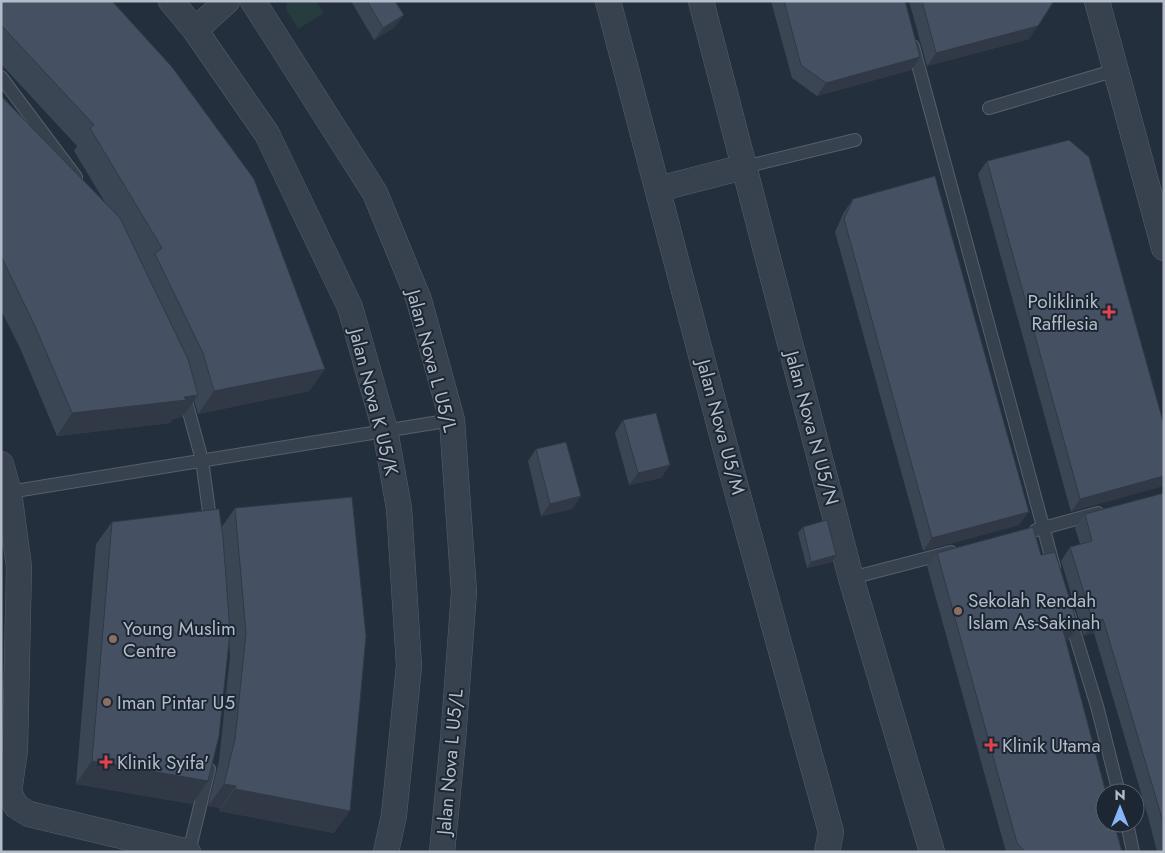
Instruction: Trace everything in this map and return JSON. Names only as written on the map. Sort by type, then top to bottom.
[{"type":"street","name":"Jalan Nova K U5/K","points":[[171,1],[195,30],[267,134],[284,168],[350,307],[384,430],[400,508],[409,666],[394,816],[386,852]]},
{"type":"street","points":[[195,30],[227,1]]},
{"type":"street","name":"Jalan Nova L U5/L","points":[[253,1],[375,192],[419,300],[452,420],[464,592],[454,740],[442,852]]},
{"type":"street","name":"Jalan Nova U5/M","points":[[608,1],[732,473],[831,832],[827,852]]},
{"type":"street","name":"Jalan Nova N U5/N","points":[[701,1],[851,578],[932,852]]},
{"type":"street","points":[[1097,1],[1164,248]]},
{"type":"street","points":[[658,190],[744,167]]},
{"type":"street","points":[[1,464],[9,492],[19,567],[15,750],[9,792],[16,806],[28,814],[188,852]]},
{"type":"lane","points":[[910,37],[1056,575]]},
{"type":"lane","points":[[989,108],[1116,70]]},
{"type":"lane","points":[[1,77],[82,185]]},
{"type":"lane","points":[[744,167],[855,140]]},
{"type":"lane","points":[[180,379],[202,460],[212,542]]},
{"type":"lane","points":[[9,492],[452,420]]},
{"type":"lane","points":[[1023,533],[1108,510]]},
{"type":"lane","points":[[851,578],[966,548]]},
{"type":"lane","points":[[1065,603],[1097,706],[1116,783]]},
{"type":"lane","points":[[188,852],[211,760]]},
{"type":"lane","points":[[1129,833],[1133,852]]},
{"type":"green space","points":[[287,1],[316,1],[324,13],[298,29],[286,9]]},
{"type":"building","points":[[1,1],[112,1],[172,67],[254,179],[325,369],[214,391],[203,353],[155,254],[162,248],[90,128],[94,125],[1,25]]},
{"type":"building","points":[[367,1],[395,1],[404,15],[383,28]]},
{"type":"building","points":[[784,1],[905,1],[920,57],[826,83],[801,65]]},
{"type":"building","points":[[922,1],[1054,1],[1038,26],[936,53]]},
{"type":"building","points":[[1,96],[120,218],[188,359],[198,395],[184,397],[186,400],[72,413],[35,326],[1,256]]},
{"type":"building","points":[[1069,140],[1089,157],[1164,425],[1164,476],[1080,499],[987,161]]},
{"type":"building","points":[[935,176],[1029,512],[932,538],[844,219],[853,199]]},
{"type":"building","points":[[656,413],[670,465],[638,473],[623,420]]},
{"type":"building","points":[[566,442],[581,496],[550,504],[536,449]]},
{"type":"building","points":[[1164,493],[1164,825],[1103,619],[1093,622],[1070,547],[1092,541],[1085,514]]},
{"type":"building","points":[[352,497],[366,636],[350,811],[235,789],[236,786],[224,784],[235,739],[246,633],[235,508]]},
{"type":"building","points":[[219,509],[230,632],[219,736],[208,781],[92,761],[112,522]]},
{"type":"building","points":[[827,520],[836,555],[811,562],[803,527]]},
{"type":"building","points":[[1033,527],[1041,555],[1055,552],[1078,626],[1063,630],[1103,783],[1095,783],[1095,833],[1117,833],[1122,852],[1025,852],[1017,843],[937,553]]},
{"type":"place","name":"Poliklinik Rafflesia","points":[[1109,312]]},
{"type":"place","name":"Sekolah Rendah Islam As-Sakinah","points":[[958,611]]},
{"type":"place","name":"Young Muslim Centre","points":[[113,639]]},
{"type":"place","name":"Iman Pintar U5","points":[[107,702]]},
{"type":"place","name":"Klinik Utama","points":[[991,745]]},
{"type":"place","name":"Klinik Syifa'","points":[[106,762]]}]
